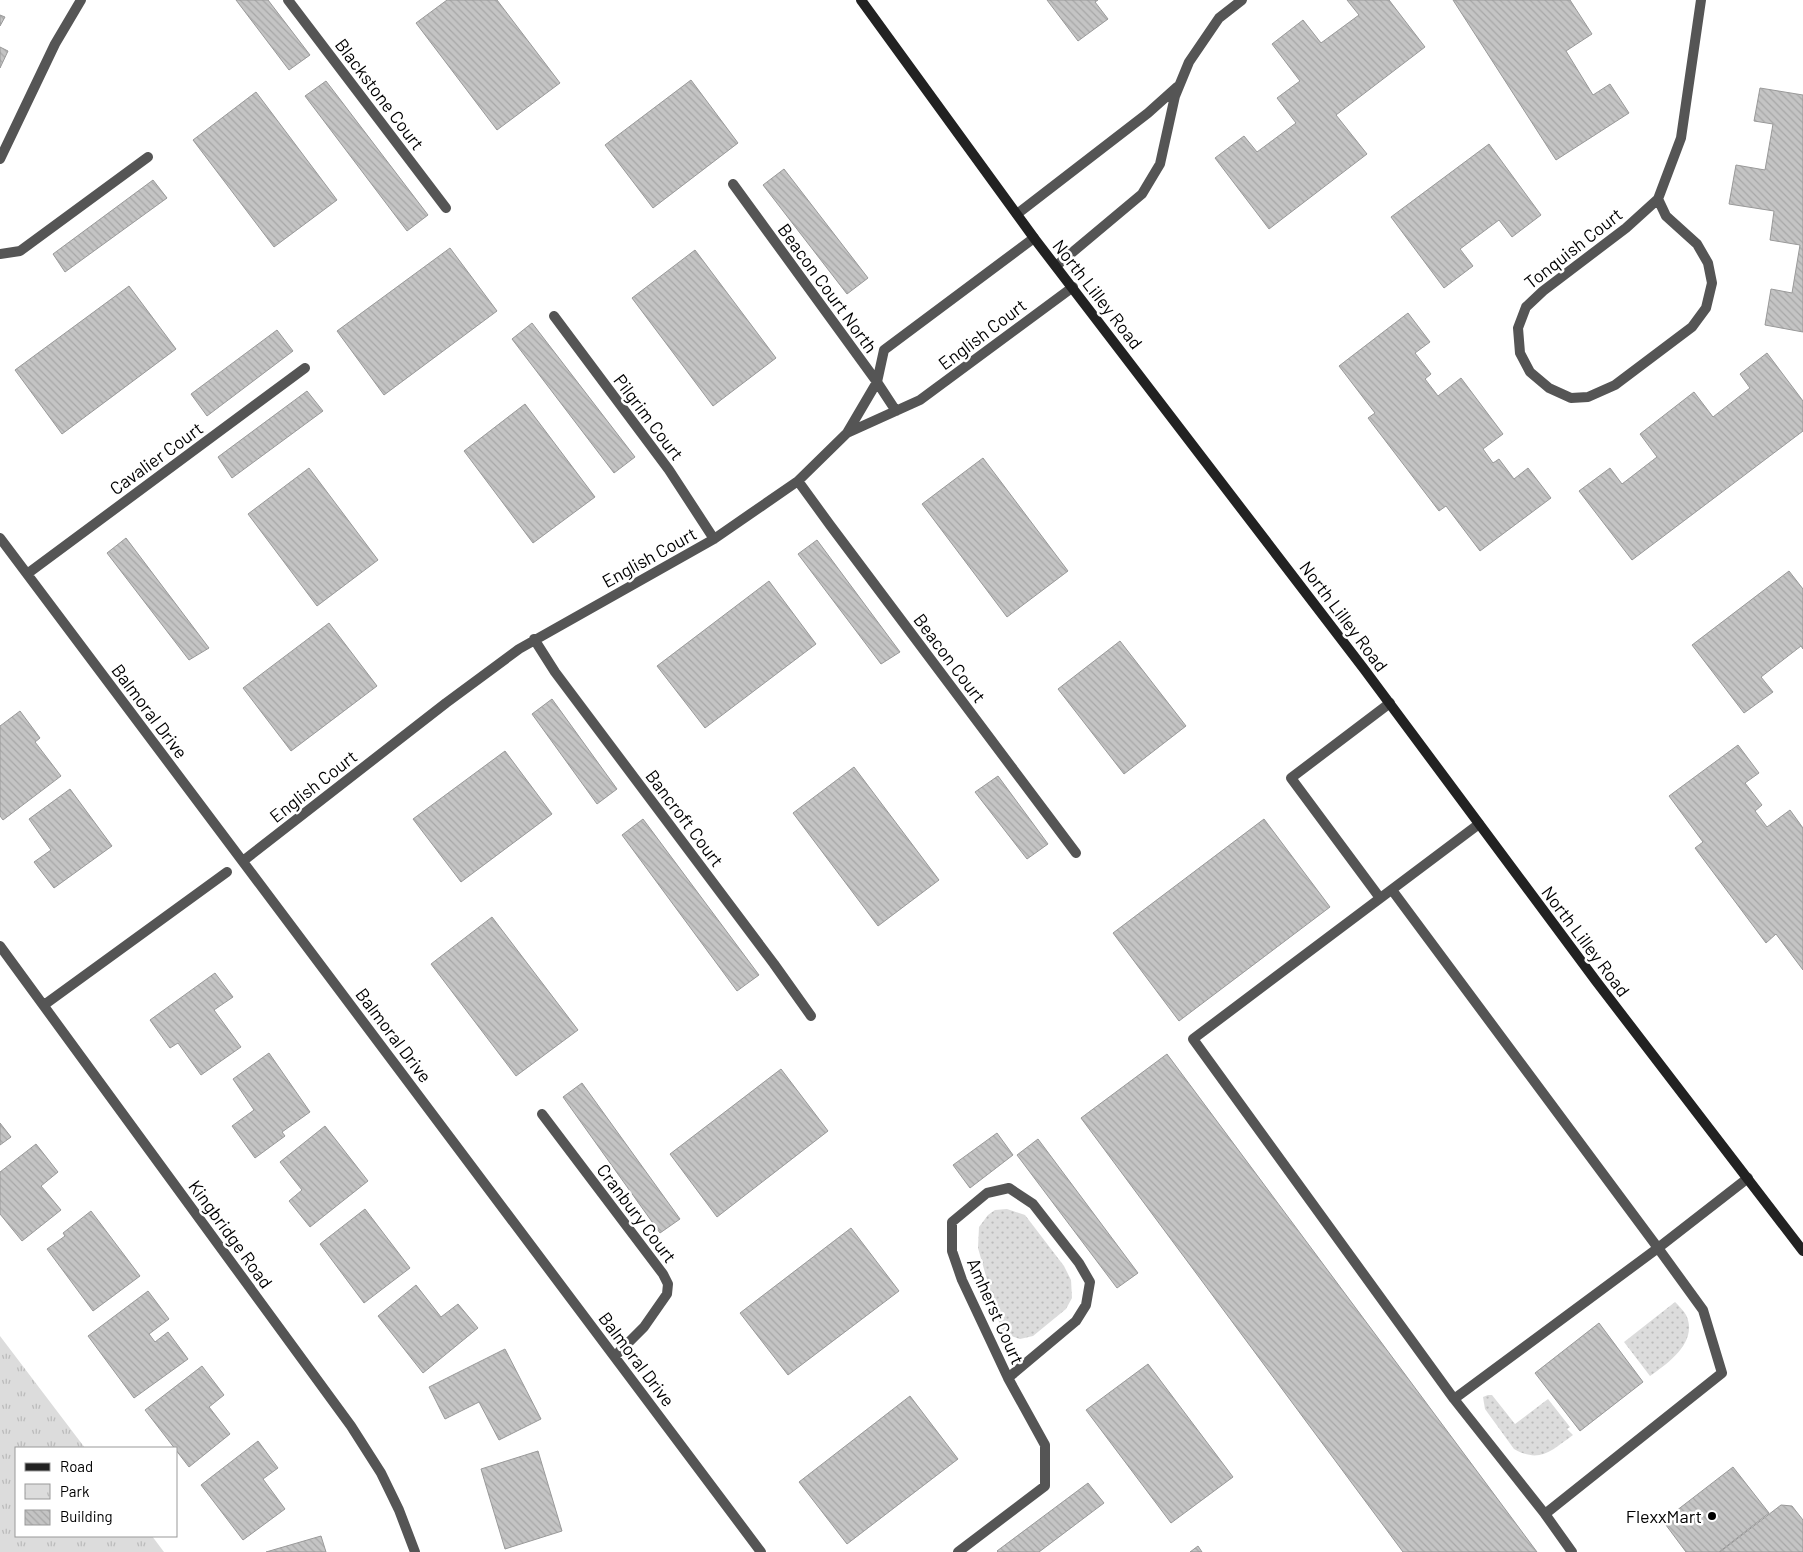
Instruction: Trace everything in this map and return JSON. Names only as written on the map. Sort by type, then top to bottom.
[{"type":"street","points":[[0,159],[55,44],[81,0]]},
{"type":"street","name":"Blackstone Court","points":[[288,0],[446,208]]},
{"type":"street","name":"North Lilley Road","points":[[860,0],[1034,238],[1390,703],[1596,981],[1803,1251]]},
{"type":"street","points":[[1056,266],[1142,194],[1160,164],[1175,96],[1189,62],[1219,18],[1242,0]]},
{"type":"street","name":"Tonquish Court","points":[[1658,199],[1666,216],[1696,244],[1708,263],[1712,283],[1706,308],[1692,328],[1615,385],[1588,397],[1571,398],[1549,388],[1530,372],[1520,352],[1518,328],[1526,307],[1543,291],[1626,228],[1658,199],[1681,138],[1700,0]]},
{"type":"street","points":[[1017,214],[1148,113],[1180,85]]},
{"type":"street","points":[[0,254],[20,251],[148,157]]},
{"type":"street","name":"Beacon Court North","points":[[733,184],[896,411]]},
{"type":"street","points":[[848,433],[877,382],[884,350],[1034,238]]},
{"type":"street","name":"English Court","points":[[243,861],[446,703],[534,639],[714,539],[798,480],[848,433],[920,400],[1073,287]]},
{"type":"street","name":"Pilgrim Court","points":[[554,316],[669,470],[714,539]]},
{"type":"street","name":"Cavalier Court","points":[[27,574],[305,368]]},
{"type":"street","name":"Beacon Court","points":[[798,480],[1076,853]]},
{"type":"street","name":"Balmoral Drive","points":[[0,538],[615,1356],[760,1552]]},
{"type":"street","name":"Bancroft Court","points":[[534,639],[560,679],[811,1016]]},
{"type":"street","points":[[1380,898],[1291,778],[1390,703]]},
{"type":"street","points":[[1479,824],[1193,1039],[1454,1399],[1545,1514],[1572,1552]]},
{"type":"street","points":[[44,1005],[227,872]]},
{"type":"street","points":[[1392,890],[1703,1310],[1722,1373],[1545,1514]]},
{"type":"street","name":"Kingbridge Road","points":[[0,946],[351,1426],[381,1473],[399,1510],[415,1552]]},
{"type":"street","name":"Cranbury Court","points":[[542,1114],[663,1274],[668,1284],[667,1294],[644,1327],[615,1356]]},
{"type":"street","points":[[1454,1399],[1658,1248],[1748,1178]]},
{"type":"street","name":"Amherst Court","points":[[958,1552],[1045,1486],[1045,1445],[1008,1378],[962,1280],[952,1251],[952,1222],[987,1194],[1009,1188],[1033,1204],[1079,1263],[1090,1282],[1086,1305],[1076,1321],[1008,1378]]},
{"type":"green space","points":[[1007,1209],[1025,1215],[1064,1266],[1071,1280],[1072,1298],[1066,1309],[1033,1336],[1020,1339],[1008,1335],[1001,1329],[978,1248],[979,1227],[988,1215],[995,1210]]},
{"type":"green space","points":[[1675,1302],[1687,1317],[1688,1335],[1679,1351],[1650,1376],[1624,1342]]},
{"type":"green space","points":[[0,1336],[84,1447],[15,1447],[15,1537],[153,1537],[164,1552],[0,1552]]},
{"type":"green space","points":[[1492,1395],[1515,1424],[1548,1399],[1570,1427],[1567,1429],[1573,1435],[1559,1446],[1539,1455],[1531,1455],[1514,1449],[1485,1409],[1483,1397]]},
{"type":"building","points":[[236,0],[268,0],[310,55],[289,70]]},
{"type":"building","points":[[447,0],[497,0],[560,83],[497,130],[416,23]]},
{"type":"building","points":[[1047,0],[1098,0],[1095,2],[1108,19],[1078,41]]},
{"type":"building","points":[[1347,0],[1389,0],[1425,47],[1336,115],[1367,154],[1269,229],[1215,158],[1244,136],[1257,152],[1296,123],[1277,98],[1300,81],[1272,44],[1303,20],[1321,43],[1359,15]]},
{"type":"building","points":[[1453,0],[1570,0],[1592,34],[1566,51],[1593,95],[1610,84],[1629,113],[1556,160]]},
{"type":"building","points":[[0,15],[5,17],[0,26]]},
{"type":"building","points":[[0,47],[8,51],[0,68]]},
{"type":"building","points":[[691,80],[738,143],[653,208],[605,145]]},
{"type":"building","points":[[326,81],[428,215],[407,231],[305,96]]},
{"type":"building","points":[[1760,88],[1803,95],[1803,332],[1765,325],[1771,289],[1792,293],[1800,245],[1770,240],[1774,211],[1729,204],[1736,165],[1765,170],[1773,124],[1754,121]]},
{"type":"building","points":[[256,92],[337,200],[274,247],[193,140]]},
{"type":"building","points":[[1489,144],[1541,215],[1512,237],[1499,220],[1460,249],[1473,266],[1444,288],[1391,217]]},
{"type":"building","points":[[784,169],[868,278],[847,294],[763,185]]},
{"type":"building","points":[[153,180],[167,198],[65,272],[53,254]]},
{"type":"building","points":[[450,248],[497,311],[384,395],[337,331]]},
{"type":"building","points":[[695,250],[776,358],[713,406],[632,298]]},
{"type":"building","points":[[129,286],[176,349],[62,434],[15,370]]},
{"type":"building","points":[[1408,313],[1430,342],[1415,353],[1431,374],[1425,379],[1438,396],[1461,378],[1503,434],[1483,449],[1493,463],[1499,459],[1514,479],[1528,468],[1551,498],[1480,551],[1446,506],[1439,511],[1368,418],[1375,413],[1339,366]]},
{"type":"building","points":[[532,323],[635,457],[614,473],[512,339]]},
{"type":"building","points":[[277,330],[293,351],[207,416],[191,394]]},
{"type":"building","points":[[1767,353],[1803,401],[1803,431],[1632,560],[1579,491],[1610,468],[1622,484],[1657,457],[1640,434],[1694,392],[1713,417],[1750,388],[1740,374]]},
{"type":"building","points":[[307,391],[323,411],[232,478],[218,457]]},
{"type":"building","points":[[525,404],[595,497],[533,543],[464,451]]},
{"type":"building","points":[[983,458],[1068,571],[1007,617],[922,504]]},
{"type":"building","points":[[309,468],[378,560],[317,606],[248,514]]},
{"type":"building","points":[[126,538],[209,648],[189,660],[107,553]]},
{"type":"building","points":[[817,540],[900,652],[881,664],[798,554]]},
{"type":"building","points":[[1789,571],[1803,589],[1803,649],[1801,646],[1761,677],[1773,692],[1744,713],[1692,645]]},
{"type":"building","points":[[769,581],[816,644],[705,728],[657,666]]},
{"type":"building","points":[[329,623],[377,686],[291,751],[243,688]]},
{"type":"building","points":[[1120,641],[1186,726],[1124,774],[1058,689]]},
{"type":"building","points":[[552,699],[617,789],[597,804],[532,714]]},
{"type":"building","points":[[20,711],[40,738],[35,742],[61,776],[3,820],[0,816],[0,726]]},
{"type":"building","points":[[1738,745],[1759,773],[1745,783],[1762,805],[1755,811],[1767,827],[1790,810],[1803,828],[1803,970],[1776,934],[1766,943],[1695,848],[1703,842],[1669,796]]},
{"type":"building","points":[[505,751],[552,814],[461,882],[413,819]]},
{"type":"building","points":[[854,767],[939,880],[878,926],[793,813]]},
{"type":"building","points":[[998,776],[1048,844],[1027,859],[975,792]]},
{"type":"building","points":[[70,789],[112,846],[54,888],[34,862],[51,850],[29,819]]},
{"type":"building","points":[[643,819],[759,975],[737,991],[622,835]]},
{"type":"building","points":[[1264,819],[1330,907],[1179,1021],[1113,933]]},
{"type":"building","points":[[492,917],[578,1030],[516,1076],[431,964]]},
{"type":"building","points":[[215,973],[233,997],[214,1010],[241,1047],[201,1075],[178,1043],[170,1048],[150,1020]]},
{"type":"building","points":[[269,1053],[310,1112],[282,1132],[285,1136],[255,1158],[232,1126],[254,1110],[233,1079]]},
{"type":"building","points":[[1167,1054],[1537,1552],[1403,1552],[1081,1118]]},
{"type":"building","points":[[781,1069],[828,1131],[717,1217],[670,1154]]},
{"type":"building","points":[[582,1083],[680,1219],[660,1233],[563,1097]]},
{"type":"building","points":[[0,1123],[11,1137],[0,1145]]},
{"type":"building","points":[[325,1126],[368,1181],[310,1227],[289,1201],[302,1190],[280,1162]]},
{"type":"building","points":[[997,1133],[1013,1155],[970,1188],[953,1165]]},
{"type":"building","points":[[1038,1139],[1138,1273],[1117,1288],[1017,1155]]},
{"type":"building","points":[[36,1144],[58,1172],[41,1186],[61,1210],[22,1241],[0,1214],[0,1172]]},
{"type":"building","points":[[365,1209],[410,1268],[364,1303],[320,1244]]},
{"type":"building","points":[[91,1211],[140,1276],[93,1311],[47,1249],[65,1236],[63,1233]]},
{"type":"building","points":[[851,1228],[899,1291],[788,1375],[740,1313]]},
{"type":"building","points":[[416,1285],[441,1317],[458,1304],[478,1328],[423,1373],[378,1316]]},
{"type":"building","points":[[148,1291],[169,1319],[149,1334],[155,1342],[168,1332],[188,1359],[134,1398],[88,1336]]},
{"type":"building","points":[[1599,1323],[1643,1382],[1580,1431],[1535,1373]]},
{"type":"building","points":[[505,1349],[541,1419],[499,1440],[479,1402],[445,1419],[429,1387]]},
{"type":"building","points":[[1148,1364],[1233,1477],[1171,1523],[1086,1410]]},
{"type":"building","points":[[202,1366],[224,1395],[209,1407],[230,1434],[189,1467],[178,1453],[178,1447],[174,1447],[145,1410]]},
{"type":"building","points":[[910,1396],[958,1459],[847,1544],[799,1482]]},
{"type":"building","points":[[258,1441],[278,1468],[263,1479],[285,1509],[243,1540],[201,1485]]},
{"type":"building","points":[[538,1451],[562,1531],[505,1549],[481,1469]]},
{"type":"building","points":[[1733,1467],[1769,1513],[1719,1552],[1686,1552],[1663,1521]]},
{"type":"building","points":[[1088,1483],[1104,1503],[1039,1552],[997,1551]]},
{"type":"building","points":[[1781,1505],[1792,1506],[1803,1520],[1803,1552],[1720,1552]]},
{"type":"building","points":[[321,1536],[326,1552],[266,1552]]},
{"type":"building","points":[[1198,1546],[1202,1552],[1190,1552]]},
{"type":"place","name":"FlexxMart","points":[[1712,1516]]}]
